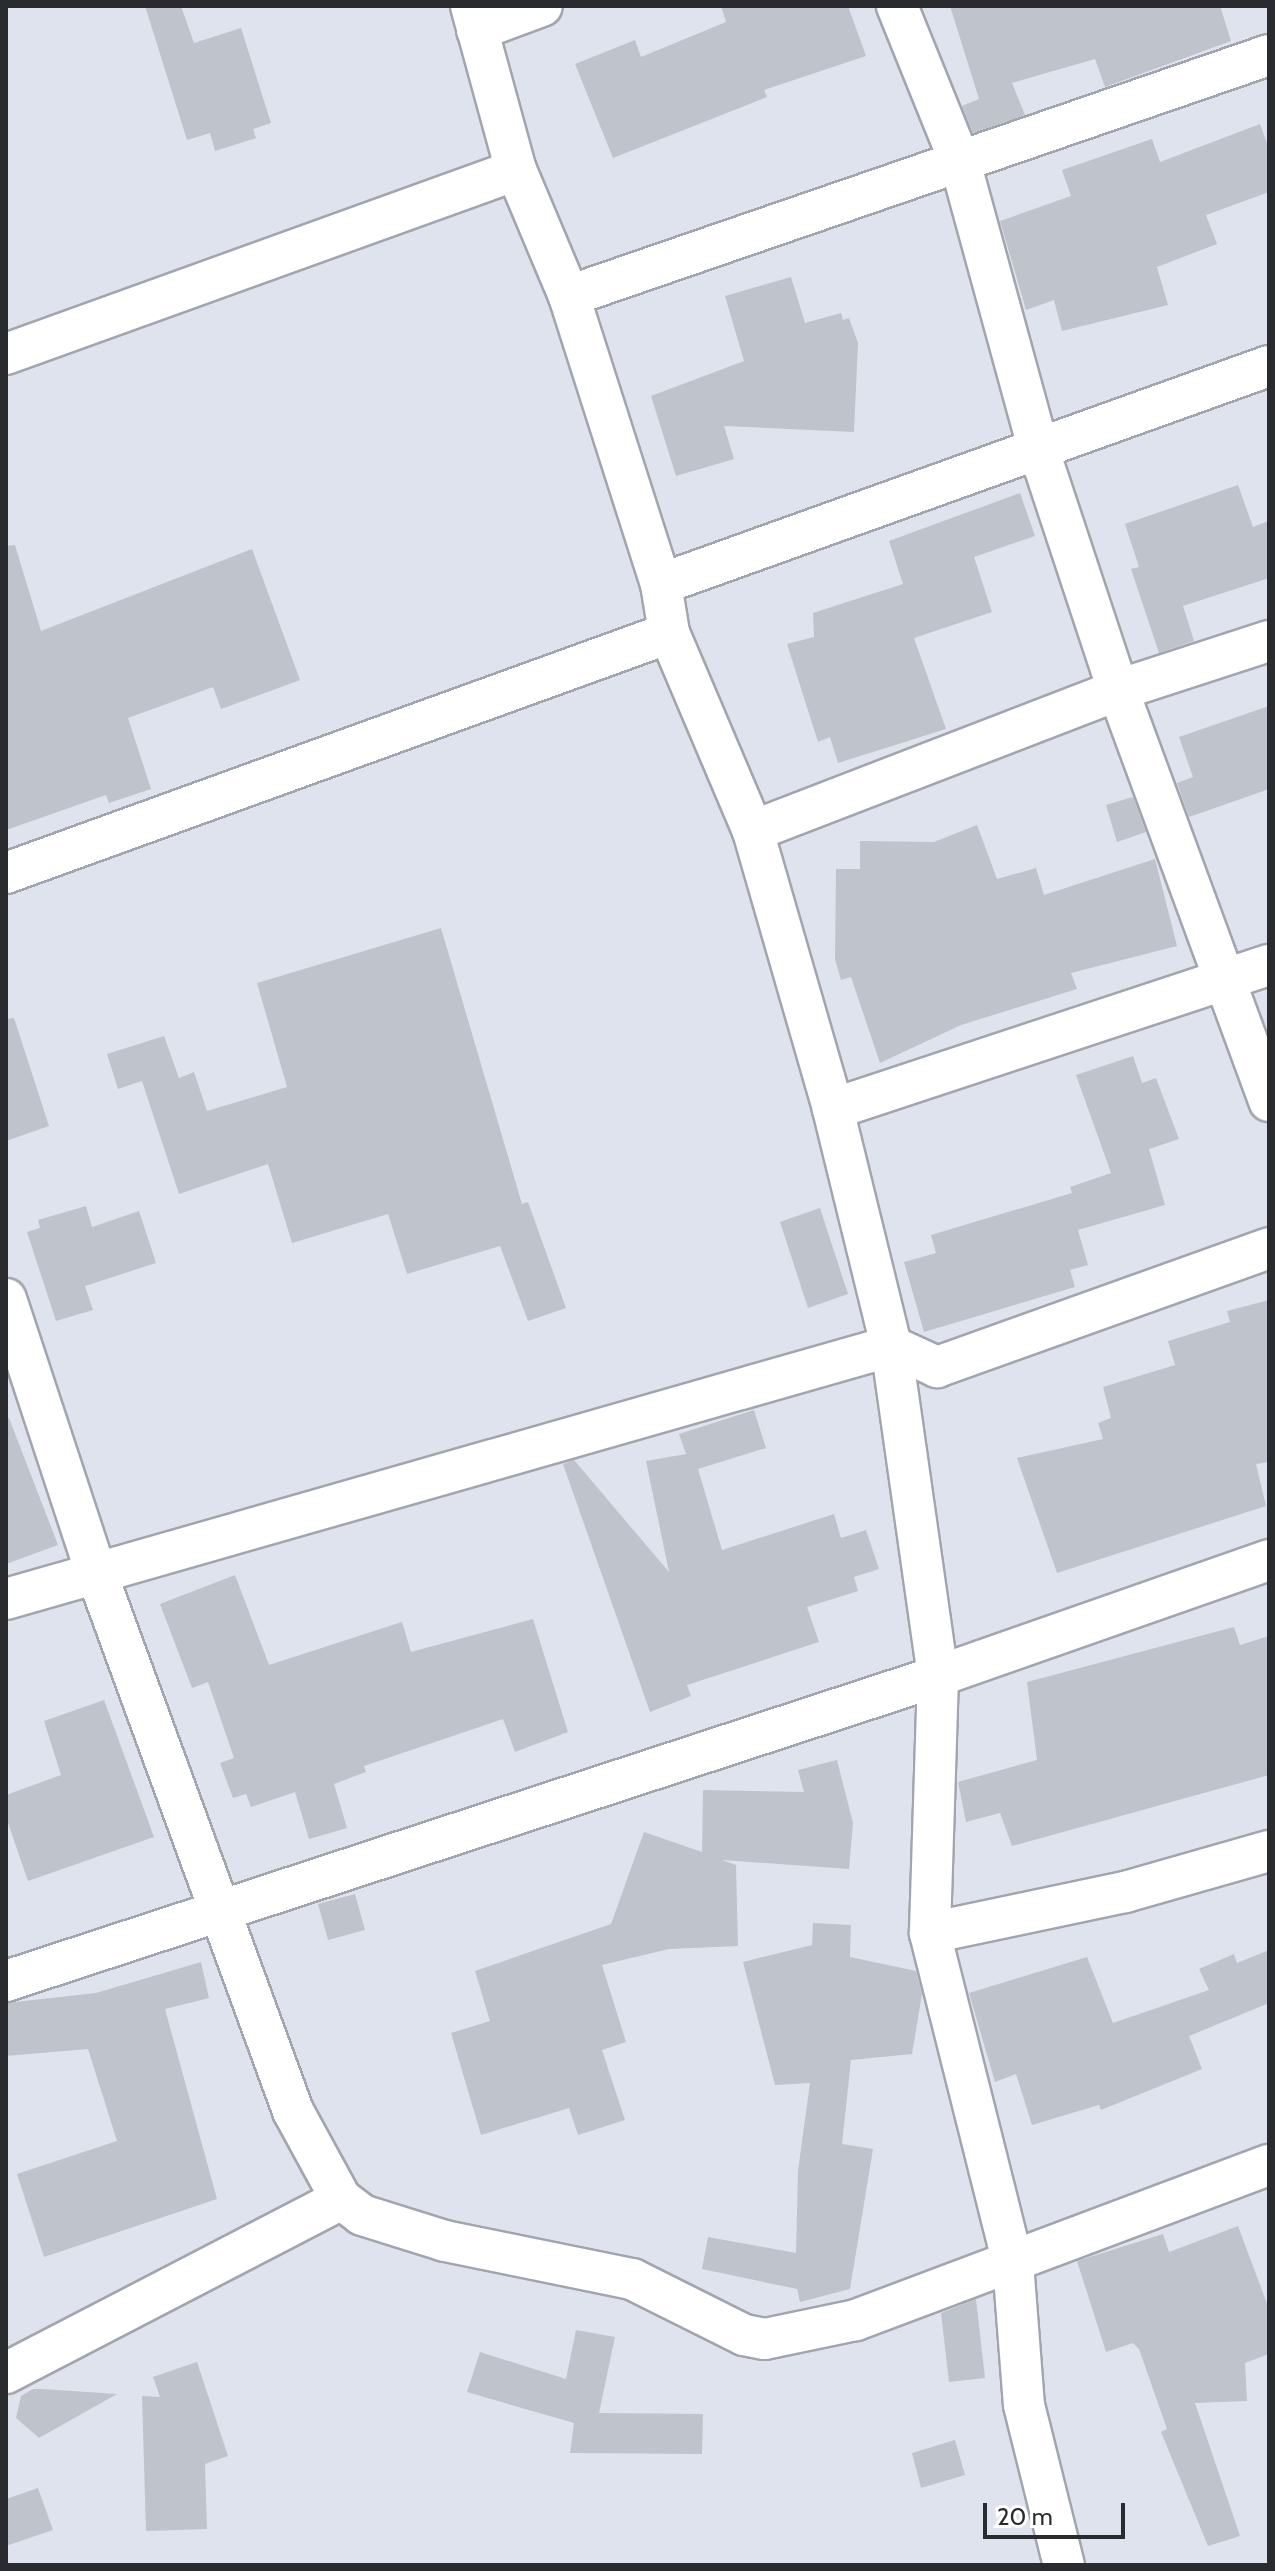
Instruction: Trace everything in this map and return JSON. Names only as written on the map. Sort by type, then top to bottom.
[{"type":"street","points":[[542,6],[474,18],[516,170],[569,296],[661,584],[669,633],[753,831],[833,1109],[891,1346],[938,1676],[930,1933],[1013,2263],[1024,2405],[1064,2565]]},
{"type":"street","points":[[897,6],[960,162],[1038,448],[1118,690],[1269,1101]]},
{"type":"street","points":[[569,296],[1269,55]]},
{"type":"street","points":[[6,354],[516,170]]},
{"type":"street","points":[[661,584],[1269,366]]},
{"type":"street","points":[[6,873],[669,633]]},
{"type":"street","points":[[753,831],[1118,690],[1269,641]]},
{"type":"street","points":[[833,1109],[1269,965]]},
{"type":"street","points":[[6,1599],[95,1569],[891,1346],[937,1367],[1269,1248]]},
{"type":"street","points":[[6,1299],[95,1569],[223,1907],[293,2111],[341,2199],[362,2215],[445,2241],[632,2279],[744,2335],[765,2339],[856,2320],[1269,2165]]},
{"type":"street","points":[[6,1981],[223,1907],[938,1676],[1269,1560]]},
{"type":"street","points":[[930,1933],[1125,1892],[1269,1851]]},
{"type":"street","points":[[6,2373],[341,2199]]},
{"type":"building","points":[[145,6],[181,6],[194,43],[241,28],[271,123],[253,129],[256,138],[215,151],[210,133],[187,140]]},
{"type":"building","points":[[721,6],[848,6],[866,56],[764,90],[767,97],[613,158],[575,64],[635,40],[641,57],[726,22]]},
{"type":"building","points":[[950,6],[1220,6],[1231,41],[1105,87],[1095,59],[1012,83],[1025,115],[973,133],[962,106],[979,99]]},
{"type":"building","points":[[1260,124],[1269,149],[1269,192],[1206,215],[1217,244],[1157,267],[1168,305],[1062,331],[1054,300],[1026,310],[1000,221],[1071,196],[1062,170],[1152,139],[1160,162]]},
{"type":"building","points":[[791,277],[805,323],[841,313],[843,320],[849,318],[858,343],[854,432],[724,426],[734,459],[676,476],[651,396],[744,361],[725,296]]},
{"type":"building","points":[[1238,485],[1253,527],[1269,521],[1269,578],[1183,606],[1194,641],[1159,653],[1131,569],[1139,567],[1125,524]]},
{"type":"building","points":[[1020,493],[1035,536],[974,557],[992,612],[914,638],[946,729],[838,763],[830,737],[818,742],[787,644],[814,637],[813,613],[903,584],[889,541]]},
{"type":"building","points":[[15,545],[41,631],[252,549],[300,680],[221,709],[213,687],[128,718],[151,789],[109,803],[106,795],[6,830],[6,546]]},
{"type":"building","points":[[1269,706],[1269,789],[1189,817],[1177,783],[1193,777],[1179,737]]},
{"type":"building","points":[[1133,797],[1146,832],[1117,842],[1106,805]]},
{"type":"building","points":[[977,825],[997,879],[1036,868],[1044,895],[1155,859],[1177,946],[1071,973],[1077,989],[961,1025],[880,1063],[851,977],[841,980],[835,959],[836,869],[860,869],[860,841],[934,842]]},
{"type":"building","points":[[441,928],[522,1204],[528,1202],[566,1308],[528,1321],[500,1246],[407,1274],[388,1214],[292,1243],[268,1164],[179,1194],[142,1081],[118,1089],[107,1054],[164,1036],[179,1078],[194,1072],[207,1111],[287,1087],[257,983]]},
{"type":"building","points":[[14,1018],[49,1126],[6,1141],[6,1019]]},
{"type":"building","points":[[1133,1056],[1142,1083],[1156,1078],[1179,1139],[1149,1149],[1165,1205],[1078,1230],[1088,1265],[1070,1270],[1075,1287],[924,1332],[904,1262],[936,1253],[931,1235],[1072,1193],[1070,1187],[1111,1173],[1076,1075]]},
{"type":"building","points":[[86,1206],[92,1227],[139,1211],[156,1263],[85,1286],[93,1310],[56,1321],[27,1232],[40,1228],[38,1220]]},
{"type":"building","points":[[820,1208],[848,1294],[808,1308],[780,1222]]},
{"type":"building","points":[[1269,1300],[1269,1462],[1256,1464],[1266,1506],[1057,1573],[1017,1458],[1103,1439],[1098,1423],[1111,1418],[1103,1387],[1175,1365],[1168,1341],[1230,1322],[1227,1311]]},
{"type":"building","points":[[754,1410],[766,1448],[698,1469],[722,1550],[834,1514],[841,1538],[866,1530],[879,1569],[854,1577],[858,1591],[807,1607],[819,1642],[687,1685],[691,1696],[650,1712],[563,1464],[574,1460],[669,1572],[646,1461],[686,1454],[679,1434]]},
{"type":"building","points":[[9,1418],[58,1545],[6,1564],[6,1419]]},
{"type":"building","points":[[235,1575],[269,1665],[402,1622],[411,1652],[533,1619],[568,1732],[515,1752],[503,1719],[364,1766],[366,1772],[334,1784],[347,1828],[309,1839],[295,1792],[251,1807],[246,1794],[233,1798],[220,1763],[234,1758],[208,1682],[192,1688],[160,1604]]},
{"type":"building","points":[[1234,1627],[1240,1645],[1269,1636],[1269,1775],[1012,1846],[1000,1813],[966,1822],[958,1782],[1037,1760],[1027,1682]]},
{"type":"building","points":[[104,1700],[154,1837],[28,1881],[6,1817],[6,1795],[61,1775],[44,1721]]},
{"type":"building","points":[[837,1760],[853,1823],[849,1869],[722,1860],[736,1865],[738,1946],[669,1949],[602,1965],[626,2042],[602,2050],[625,2120],[578,2135],[569,2108],[481,2135],[451,2033],[490,2021],[475,1971],[611,1924],[644,1832],[702,1852],[703,1790],[804,1792],[798,1770]]},
{"type":"building","points":[[355,1894],[365,1930],[328,1940],[318,1904]]},
{"type":"building","points":[[813,1923],[851,1925],[850,1957],[916,1971],[922,1994],[912,2054],[851,2060],[842,2144],[873,2149],[850,2289],[800,2302],[797,2289],[702,2269],[708,2237],[796,2253],[798,2171],[810,2083],[775,2085],[743,1962],[812,1945]]},
{"type":"building","points":[[1269,1950],[1269,2003],[1189,2036],[1202,2069],[1101,2110],[1099,2105],[1032,2125],[1016,2074],[995,2082],[969,1993],[1087,1957],[1113,2023],[1209,1990],[1199,1969],[1234,1954],[1237,1963]]},
{"type":"building","points":[[201,1962],[209,1998],[165,2009],[217,2199],[44,2257],[17,2174],[117,2141],[88,2049],[6,2056],[6,2003],[96,1993]]},
{"type":"building","points":[[1238,2226],[1269,2309],[1269,2354],[1245,2363],[1247,2401],[1195,2403],[1240,2536],[1208,2546],[1161,2432],[1167,2429],[1139,2349],[1133,2343],[1106,2352],[1077,2261],[1163,2234],[1169,2252]]},
{"type":"building","points":[[976,2299],[985,2378],[949,2382],[941,2313]]},
{"type":"building","points":[[576,2330],[615,2337],[599,2413],[703,2414],[702,2454],[570,2453],[574,2423],[467,2392],[480,2352],[566,2379]]},
{"type":"building","points":[[197,2362],[228,2456],[205,2464],[207,2529],[146,2531],[142,2396],[160,2397],[153,2377]]},
{"type":"building","points":[[33,2389],[117,2394],[39,2438],[16,2418],[21,2396]]},
{"type":"building","points":[[955,2440],[965,2475],[921,2488],[912,2453]]},
{"type":"building","points":[[38,2488],[53,2530],[6,2546],[6,2499]]}]
